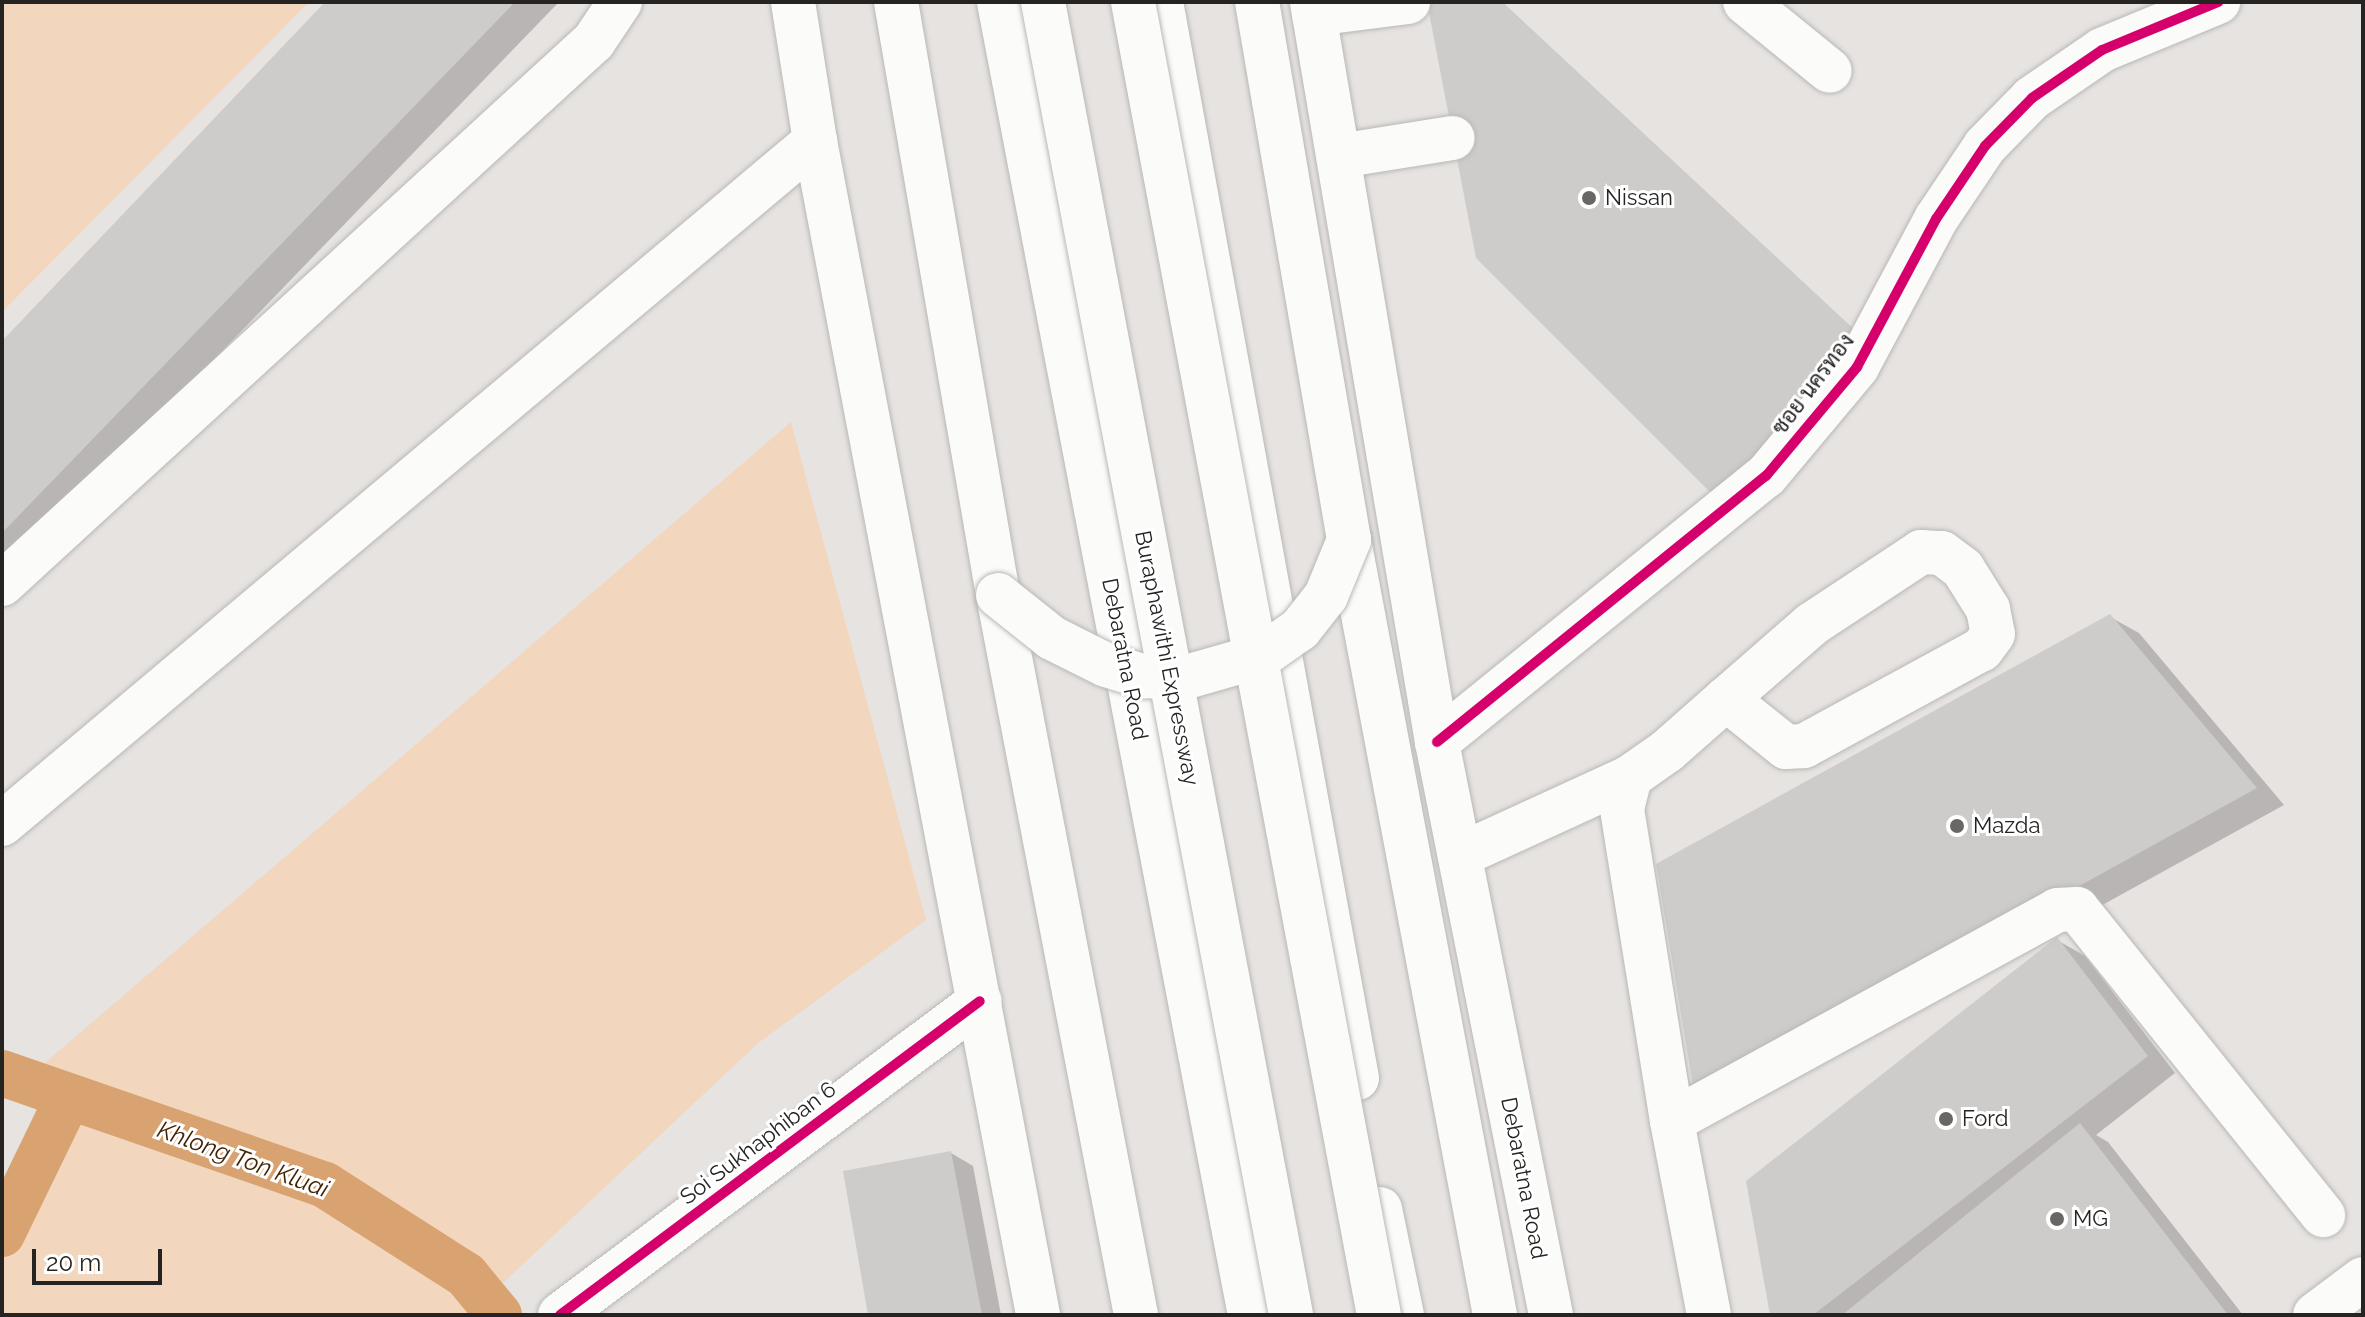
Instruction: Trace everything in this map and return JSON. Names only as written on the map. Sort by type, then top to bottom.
[{"type":"main road","points":[[2,584],[594,41],[620,2]]},
{"type":"main road","points":[[793,2],[815,141],[1038,1315]]},
{"type":"main road","points":[[896,2],[998,595],[1136,1315]]},
{"type":"main road","name":"Debaratna Road","points":[[999,2],[1250,1315]]},
{"type":"main road","name":"Buraphawithi Expressway","points":[[1043,2],[1291,1315]]},
{"type":"main road","points":[[1133,2],[1379,1315]]},
{"type":"main road","points":[[1161,2],[1402,1315]]},
{"type":"main road","points":[[1257,2],[1349,540],[1495,1315]]},
{"type":"main road","points":[[1313,8],[1408,2]]},
{"type":"main road","name":"ซอย นครทอง","points":[[1437,742],[1766,476],[1857,367],[1936,219],[1985,146],[2032,98],[2102,50],[2218,2]]},
{"type":"main road","name":"Debaratna Road","points":[[1313,8],[1437,742],[1551,1315]]},
{"type":"main road","points":[[1765,8],[1830,71]]},
{"type":"main road","points":[[1339,156],[1453,138]]},
{"type":"main road","points":[[2,824],[815,141]]},
{"type":"main road","points":[[998,595],[1052,638],[1106,665],[1143,676],[1183,678],[1263,655],[1300,629],[1326,596],[1349,540]]},
{"type":"main road","points":[[1460,855],[1630,777],[1812,624],[1921,552],[1942,553],[1963,569],[1988,609],[1993,634],[1982,649],[1804,746],[1786,747],[1726,699]]},
{"type":"main road","points":[[1630,777],[1622,809],[1672,1121],[1709,1315]]},
{"type":"main road","points":[[1672,1121],[2057,910],[2077,909],[2323,1215]]},
{"type":"main road","name":"Soi Sukhaphiban 6","points":[[560,1315],[980,1001]]},
{"type":"main road","points":[[2315,1315],[2363,1279]]},
{"type":"shaded area","points":[[2,2],[309,2],[2,312]]},
{"type":"shaded area","points":[[791,422],[926,920],[757,1044],[469,1315],[2,1315],[2,1224],[47,1124],[17,1087]]},
{"type":"building","points":[[325,2],[515,2],[2,533],[2,341]]},
{"type":"building","name":"Nissan","points":[[1427,2],[1502,2],[1874,348],[1726,508],[1476,258]]},
{"type":"building","name":"Mazda","points":[[2110,614],[2257,788],[1695,1098],[1656,864]]},
{"type":"building","name":"Ford","points":[[2057,937],[2148,1056],[1813,1315],[1770,1315],[1746,1181]]},
{"type":"building","name":"MG","points":[[2080,1123],[2228,1315],[1842,1315]]},
{"type":"building","points":[[951,1151],[982,1315],[868,1315],[843,1171]]},
{"type":"waterway","name":"Khlong Ton Kluai","points":[[2,1073],[325,1185],[466,1275],[499,1315]]},
{"type":"waterway","points":[[2,1234],[69,1096]]},
{"type":"cycle path","points":[[1437,742],[1766,476],[1857,367],[1936,219],[1985,146],[2032,98],[2102,50],[2218,2]]},
{"type":"cycle path","points":[[560,1315],[980,1001]]},
{"type":"place","name":"Nissan","points":[[1589,198]]},
{"type":"place","name":"Mazda","points":[[1957,826]]},
{"type":"place","name":"Ford","points":[[1946,1119]]},
{"type":"place","name":"MG","points":[[2057,1219]]}]
